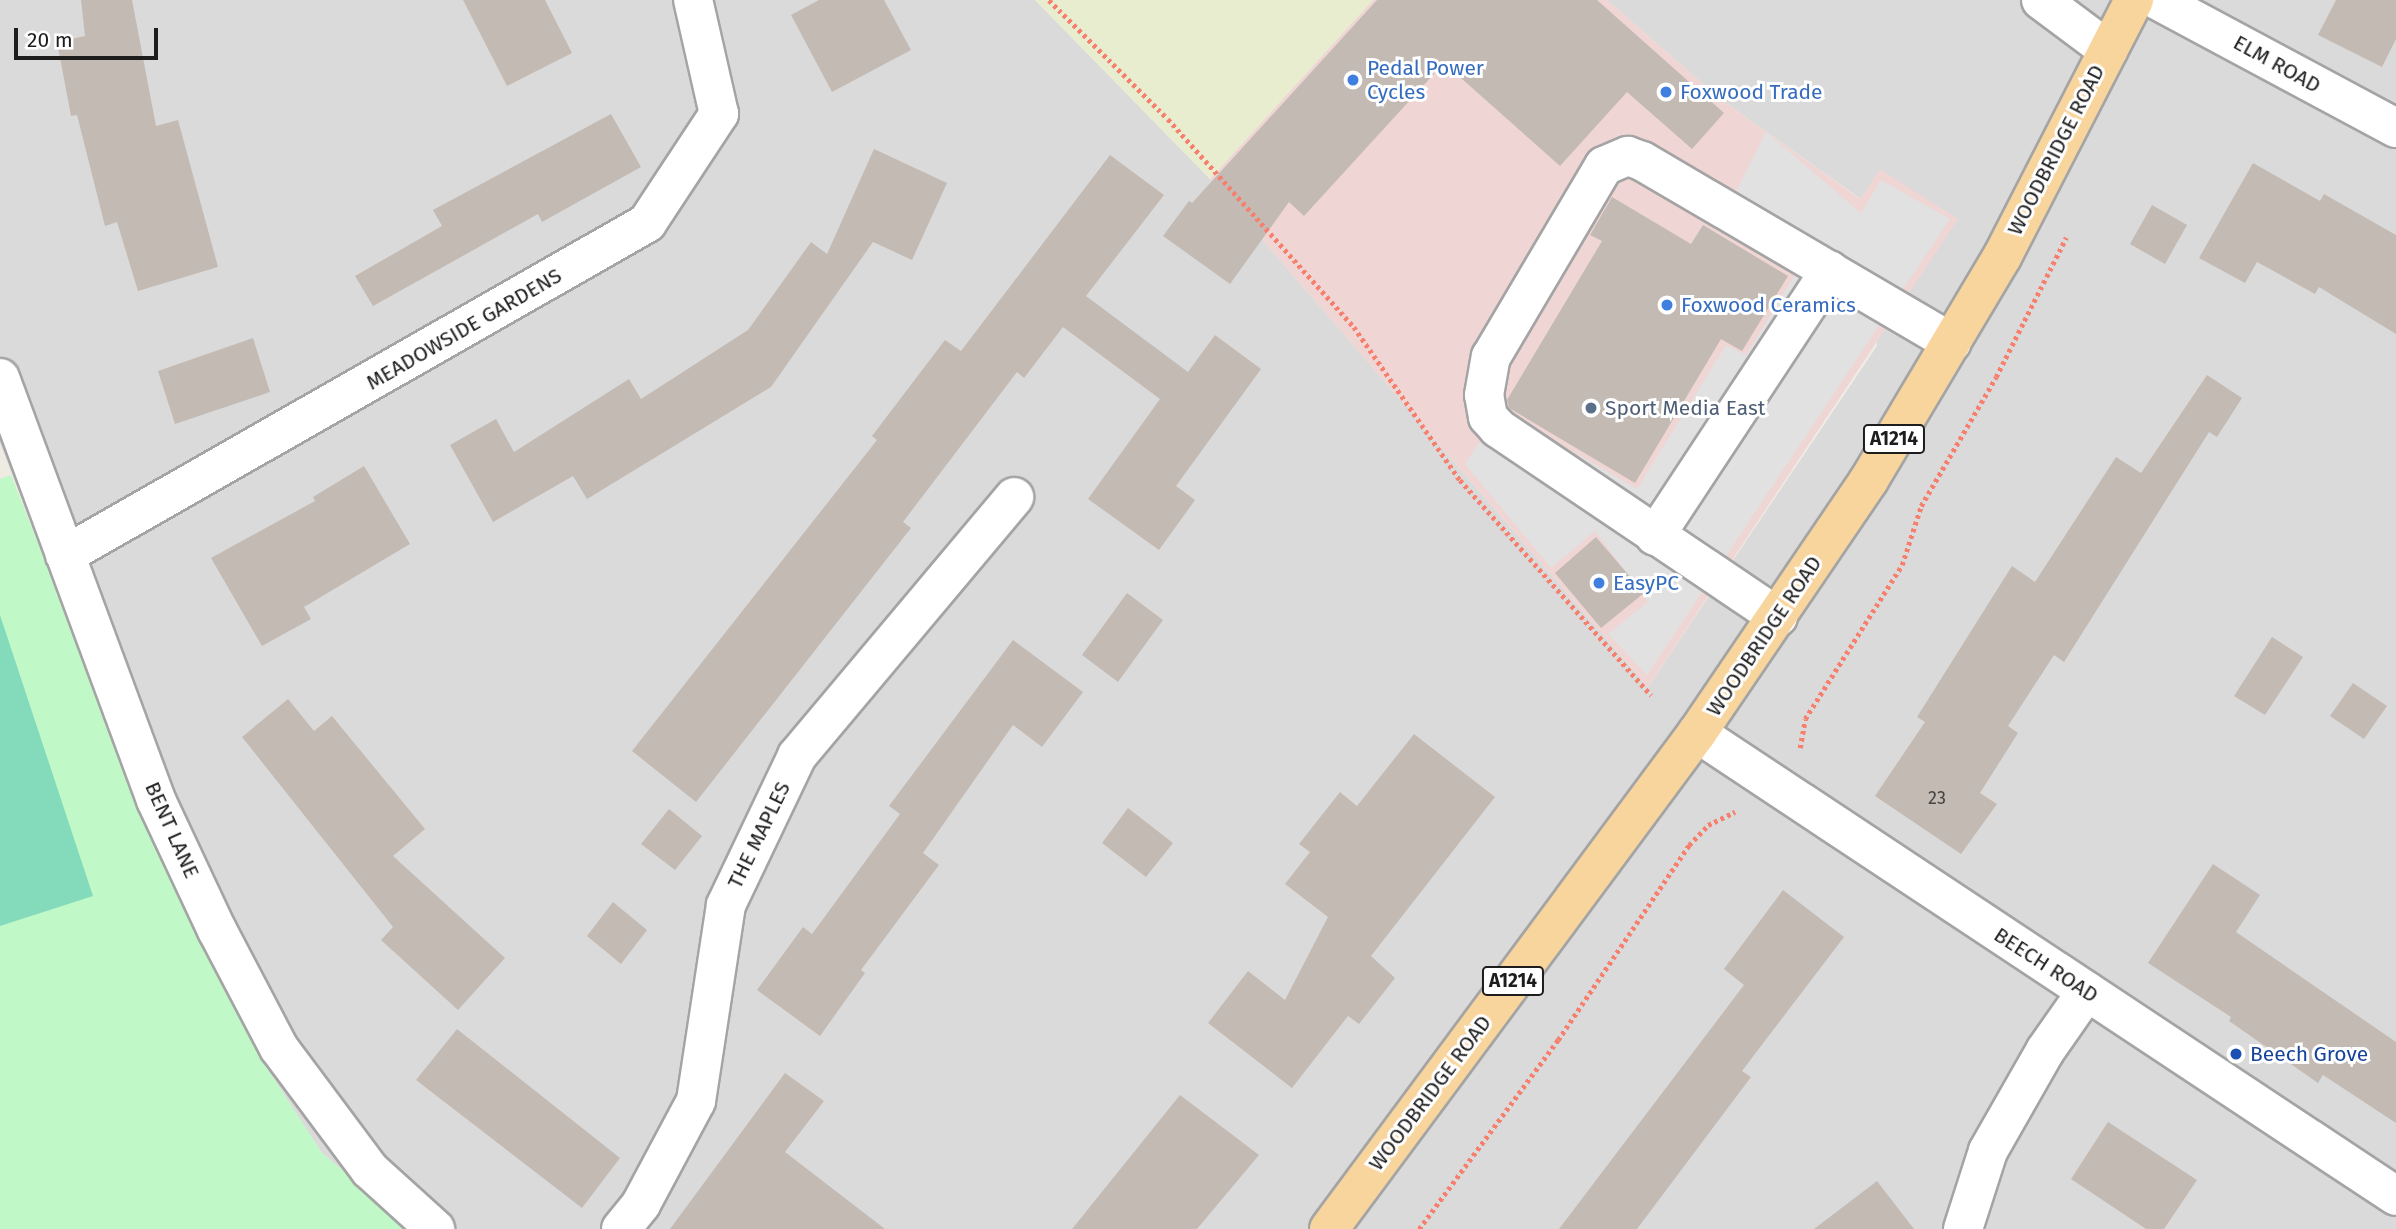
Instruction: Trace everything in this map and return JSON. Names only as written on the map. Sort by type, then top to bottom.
[{"type":"main road","name":"WOODBRIDGE ROAD","points":[[1329,1229],[1697,733],[1869,481],[2002,257],[2134,0]]},
{"type":"street","name":"MEADOWSIDE GARDENS","points":[[65,555],[647,223],[719,114],[693,0]]},
{"type":"street","points":[[2041,0],[2108,50]]},
{"type":"street","name":"ELM ROAD","points":[[2157,0],[2396,128]]},
{"type":"street","points":[[1778,617],[1498,428],[1488,417],[1484,395],[1485,373],[1503,331],[1604,166],[1628,156],[1642,161],[1952,342]]},
{"type":"street","points":[[1655,536],[1830,271]]},
{"type":"street","name":"BENT LANE","points":[[0,378],[156,800],[279,1048],[370,1170],[435,1229]]},
{"type":"street","name":"THE MAPLES","points":[[621,1229],[641,1204],[696,1101],[726,905],[797,756],[1014,497]]},
{"type":"street","name":"BEECH ROAD","points":[[1697,733],[2396,1196]]},
{"type":"street","points":[[1963,1229],[1988,1151],[2045,1051],[2087,991]]},
{"type":"path","points":[[1049,0],[1168,119],[1354,327],[1460,480],[1651,695]]},
{"type":"path","points":[[1419,1229],[1558,1040],[1689,845],[1709,825],[1730,813],[1760,810],[1776,786],[1801,747],[1805,719],[1902,565],[1921,506],[1996,377],[2068,232]]},
{"type":"shaded area","points":[[0,0],[1035,0],[1210,179],[1648,687],[1877,346],[1861,199],[1723,101],[1607,0],[2396,0],[2396,1229],[412,1229],[322,1153],[261,1059],[198,936],[143,808],[0,443]]},
{"type":"shaded area","points":[[1373,0],[1607,0],[1723,101],[1860,199],[1880,169],[1958,219],[1648,687],[1210,179]]},
{"type":"shaded area","points":[[1766,132],[1861,213],[1881,180],[1950,219],[1647,675],[1608,634],[1648,602],[1595,531],[1551,568],[1465,464],[1501,410],[1637,489],[1726,345],[1746,355],[1801,265],[1721,221]]},
{"type":"green space","points":[[1035,0],[1373,0],[1210,179]]},
{"type":"green space","points":[[11,475],[143,808],[198,936],[261,1059],[322,1153],[412,1229],[0,1229],[0,479]]},
{"type":"green space","points":[[0,615],[93,896],[0,926]]},
{"type":"building","points":[[81,0],[132,0],[156,126],[178,120],[218,267],[138,291],[117,222],[105,226],[77,115],[71,116],[57,42],[85,36]]},
{"type":"building","points":[[463,0],[545,0],[572,53],[507,86]]},
{"type":"building","points":[[819,0],[884,0],[911,50],[832,92],[791,15]]},
{"type":"building","points":[[1377,0],[1597,0],[1724,113],[1692,149],[1627,92],[1560,166],[1444,63],[1304,216],[1289,202],[1230,284],[1163,236],[1189,201],[1192,203]]},
{"type":"building","points":[[2336,0],[2396,0],[2396,39],[2382,67],[2318,35]]},
{"type":"building","points":[[611,114],[641,167],[542,222],[538,214],[373,306],[355,276],[442,226],[433,210]]},
{"type":"building","points":[[874,149],[947,183],[912,260],[873,242],[771,387],[587,499],[573,476],[493,522],[450,445],[496,419],[514,452],[629,379],[641,399],[748,330],[811,242],[827,254]]},
{"type":"building","points":[[1110,155],[1164,195],[1086,296],[1188,372],[1215,335],[1261,369],[1176,486],[1195,500],[1159,550],[1088,499],[1160,399],[1063,327],[1024,378],[1017,372],[903,522],[911,528],[696,802],[632,751],[877,440],[872,436],[945,340],[961,351]]},
{"type":"building","points":[[2253,163],[2320,201],[2324,194],[2396,235],[2396,334],[2319,287],[2315,294],[2257,262],[2245,283],[2199,258]]},
{"type":"building","name":"Foxwood Ceramics","points":[[1612,197],[1691,244],[1703,225],[1788,276],[1742,351],[1721,339],[1635,483],[1509,408],[1507,400],[1602,241],[1590,235]]},
{"type":"building","points":[[2152,205],[2187,225],[2165,264],[2130,244]]},
{"type":"building","points":[[253,338],[270,392],[175,424],[158,371]]},
{"type":"building","points":[[2207,375],[2242,398],[2217,437],[2209,432],[2064,662],[2054,655],[2008,726],[2018,733],[1980,793],[1997,804],[1961,854],[1875,796],[1925,722],[1917,717],[2012,566],[2035,582],[2116,457],[2141,473]]},
{"type":"building","points":[[364,466],[410,544],[304,607],[311,619],[262,646],[211,558],[315,501],[313,497]]},
{"type":"building","name":"EasyPC","points":[[1596,537],[1644,593],[1601,628],[1555,573]]},
{"type":"building","points":[[1127,593],[1163,620],[1118,682],[1082,655]]},
{"type":"building","points":[[2272,637],[2303,657],[2265,715],[2234,696]]},
{"type":"building","points":[[1013,640],[1083,692],[1042,747],[1013,725],[923,853],[939,865],[861,970],[865,973],[820,1036],[757,990],[803,927],[812,934],[900,814],[889,806]]},
{"type":"building","points":[[2353,683],[2387,706],[2364,739],[2330,716]]},
{"type":"building","points":[[288,699],[314,731],[332,716],[425,829],[393,856],[505,958],[458,1010],[381,940],[393,927],[242,737]]},
{"type":"building","points":[[1414,734],[1495,797],[1371,956],[1395,978],[1359,1024],[1348,1016],[1292,1088],[1208,1023],[1248,971],[1285,1000],[1328,917],[1285,884],[1310,852],[1299,844],[1340,792],[1357,806]]},
{"type":"building","points":[[1128,808],[1173,843],[1146,877],[1102,843]]},
{"type":"building","points":[[669,809],[702,836],[675,870],[641,844]]},
{"type":"building","points":[[2213,864],[2260,895],[2236,932],[2396,1042],[2396,1123],[2323,1075],[2318,1083],[2229,1021],[2231,1017],[2148,963]]},
{"type":"building","points":[[1783,890],[1844,937],[1742,1071],[1751,1077],[1637,1229],[1559,1229],[1744,985],[1724,969]]},
{"type":"building","points":[[613,902],[647,930],[621,964],[587,936]]},
{"type":"building","points":[[457,1029],[620,1158],[582,1208],[416,1080]]},
{"type":"building","points":[[785,1073],[824,1101],[785,1152],[885,1229],[670,1229]]},
{"type":"building","points":[[1180,1095],[1259,1155],[1197,1229],[1072,1229]]},
{"type":"building","points":[[2108,1122],[2197,1180],[2164,1229],[2146,1229],[2071,1179]]},
{"type":"building","points":[[1877,1181],[1914,1229],[1814,1229]]},
{"type":"place","name":"Pedal Power Cycles","points":[[1353,80]]},
{"type":"place","name":"Foxwood Trade","points":[[1666,92]]},
{"type":"place","name":"Foxwood Ceramics","points":[[1667,305]]},
{"type":"place","name":"Sport Media East","points":[[1591,408]]},
{"type":"place","name":"EasyPC","points":[[1599,583]]},
{"type":"place","name":"Beech Grove","points":[[2236,1054]]}]
